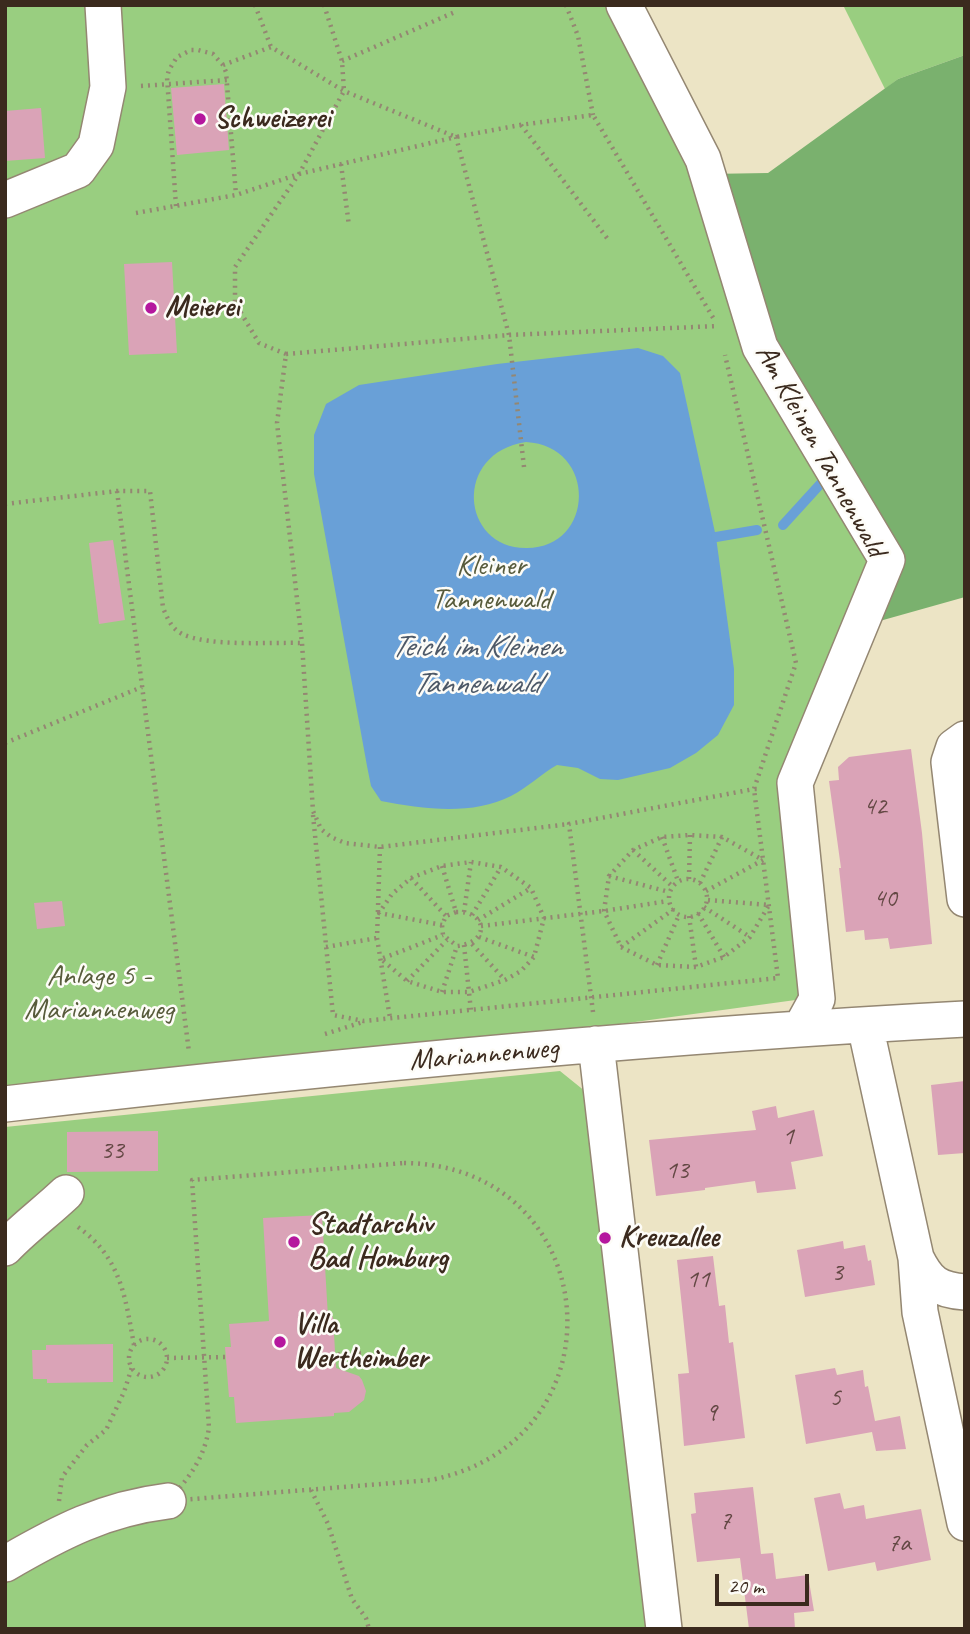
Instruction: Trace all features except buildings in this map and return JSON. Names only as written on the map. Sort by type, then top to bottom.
[{"type":"street","points":[[5,200],[78,170],[96,145],[108,87],[103,5]]},
{"type":"street","name":"Am Kleinen Tannenwald","points":[[624,5],[703,159],[760,347],[887,560],[795,783],[817,999],[801,1028]]},
{"type":"street","points":[[965,738],[954,747],[949,762],[965,899]]},
{"type":"street","name":"Mariannenweg","points":[[5,1104],[205,1081],[596,1044],[801,1028],[965,1019]]},
{"type":"street","points":[[865,1025],[916,1258],[920,1312],[965,1523]]},
{"type":"street","points":[[596,1044],[664,1629]]},
{"type":"street","points":[[5,1248],[24,1228],[54,1204]]},
{"type":"street","points":[[916,1258],[926,1277],[936,1285],[965,1292]]},
{"type":"street","points":[[5,1563],[99,1515],[122,1508],[168,1501]]},
{"type":"path","points":[[256,5],[271,47],[344,91],[456,137]]},
{"type":"path","points":[[324,5],[342,61],[344,91],[299,174],[235,267],[235,303],[258,343],[286,354],[718,325]]},
{"type":"path","points":[[566,5],[578,36],[593,115],[718,325],[721,339]]},
{"type":"path","points":[[342,61],[454,12]]},
{"type":"path","points":[[223,65],[271,47]]},
{"type":"path","points":[[176,206],[169,70],[177,57],[191,50],[213,54],[223,65],[227,80],[236,195]]},
{"type":"path","points":[[108,87],[227,80]]},
{"type":"path","points":[[136,213],[236,195],[299,174],[456,137],[593,115]]},
{"type":"path","points":[[520,125],[610,242]]},
{"type":"path","points":[[456,137],[509,338],[524,467]]},
{"type":"path","points":[[341,164],[349,226]]},
{"type":"path","points":[[286,354],[277,423],[302,643],[313,811],[333,1015],[364,1021],[778,978],[754,789],[796,663],[724,352]]},
{"type":"path","points":[[5,505],[117,491],[150,491],[163,608],[170,624],[181,633],[206,640],[302,643]]},
{"type":"path","points":[[117,491],[190,1060]]},
{"type":"path","points":[[5,743],[142,687]]},
{"type":"path","points":[[313,811],[321,829],[331,837],[345,843],[380,847],[569,824],[754,789]]},
{"type":"path","points":[[569,824],[596,1044]]},
{"type":"path","points":[[689,879],[690,835]]},
{"type":"path","points":[[764,860],[722,836],[662,836],[633,850],[610,876],[604,911],[621,947],[657,965],[696,967],[724,957],[750,937],[769,905]]},
{"type":"path","points":[[662,836],[678,881]]},
{"type":"path","points":[[700,883],[722,836]]},
{"type":"path","points":[[380,847],[377,939],[390,1018]]},
{"type":"path","points":[[633,850],[672,886]]},
{"type":"path","points":[[706,891],[764,860]]},
{"type":"path","points":[[379,913],[392,894],[411,878],[442,866],[471,862],[501,867],[531,888],[544,918],[534,957],[521,971],[505,980],[469,992],[442,992],[407,981],[381,959]]},
{"type":"path","points":[[464,912],[471,862]]},
{"type":"path","points":[[442,866],[456,912]]},
{"type":"path","points":[[472,915],[501,867]]},
{"type":"path","points":[[610,876],[669,892]]},
{"type":"path","points":[[411,878],[446,916]]},
{"type":"path","points":[[689,879],[700,883],[706,891],[708,900],[698,913],[679,915],[668,901],[669,892],[678,881],[689,879]]},
{"type":"path","points":[[478,920],[531,888]]},
{"type":"path","points":[[708,900],[769,905]]},
{"type":"path","points":[[481,926],[668,901]]},
{"type":"path","points":[[704,907],[750,937]]},
{"type":"path","points":[[621,947],[674,909]]},
{"type":"path","points":[[456,912],[464,912],[478,920],[481,926],[479,937],[472,944],[457,946],[443,935],[442,925],[446,916],[456,912]]},
{"type":"path","points":[[379,913],[442,925]]},
{"type":"path","points":[[698,913],[724,957]]},
{"type":"path","points":[[657,965],[679,915]]},
{"type":"path","points":[[689,916],[696,967]]},
{"type":"path","points":[[381,959],[443,935]]},
{"type":"path","points":[[479,937],[534,957]]},
{"type":"path","points":[[326,947],[377,939]]},
{"type":"path","points":[[407,981],[447,940]]},
{"type":"path","points":[[472,944],[505,980]]},
{"type":"path","points":[[464,945],[471,1011]]},
{"type":"path","points":[[442,992],[457,946]]},
{"type":"path","points":[[421,1163],[473,1176],[504,1195],[530,1219],[550,1248],[557,1265],[567,1299],[568,1335],[561,1370],[546,1403],[531,1424],[498,1454],[466,1471],[449,1476],[168,1501],[197,1467],[209,1428],[192,1180],[421,1163]]},
{"type":"path","points":[[54,1204],[59,1219],[92,1237],[105,1251],[124,1295],[134,1345],[130,1356],[132,1367],[124,1392],[106,1430],[87,1445],[62,1476],[58,1495],[63,1532]]},
{"type":"path","points":[[132,1367],[141,1375],[153,1376],[163,1370],[167,1358],[164,1348],[155,1341],[144,1340],[134,1345]]},
{"type":"path","points":[[331,1354],[361,1353]]},
{"type":"path","points":[[167,1358],[226,1357]]},
{"type":"path","points":[[311,1490],[328,1524],[352,1599],[366,1618],[369,1629]]},
{"type":"green space","name":"Kleiner Tannenwald","points":[[5,5],[616,5],[880,559],[786,780],[810,998],[205,1081],[5,1104]]},
{"type":"green space","points":[[843,5],[965,5],[965,55],[898,79],[885,89]]},
{"type":"green space","points":[[965,55],[965,597],[869,624],[896,558],[760,347],[708,174],[768,173],[898,79]]},
{"type":"green space","points":[[560,1071],[586,1092],[647,1629],[5,1629],[5,1127]]},
{"type":"water","name":"Teich im Kleinen Tannenwald","points":[[638,348],[663,356],[680,373],[716,537],[734,669],[734,705],[718,735],[696,753],[670,768],[618,780],[600,779],[578,768],[557,765],[511,796],[496,802],[464,808],[430,808],[381,801],[371,786],[367,766],[314,474],[314,435],[326,404],[359,385],[497,364]],"holes":[[[526,442],[550,448],[566,460],[576,477],[579,496],[576,516],[566,532],[549,544],[527,548],[505,544],[489,533],[478,518],[474,499],[476,481],[486,463],[502,450]]]},
{"type":"waterway","points":[[783,525],[824,480]]},
{"type":"waterway","points":[[716,537],[757,530]]},
{"type":"place","name":"Schweizerei","points":[[200,119]]},
{"type":"place","name":"Meierei","points":[[151,308]]},
{"type":"place","name":"Kreuzallee","points":[[605,1238]]},
{"type":"place","name":"Stadtarchiv Bad Homburg","points":[[294,1242]]},
{"type":"place","name":"Villa Wertheimber","points":[[280,1342]]},
{"type":"park label","name":"Anlage 5 - Mariannenweg","points":[[99,993]]}]
